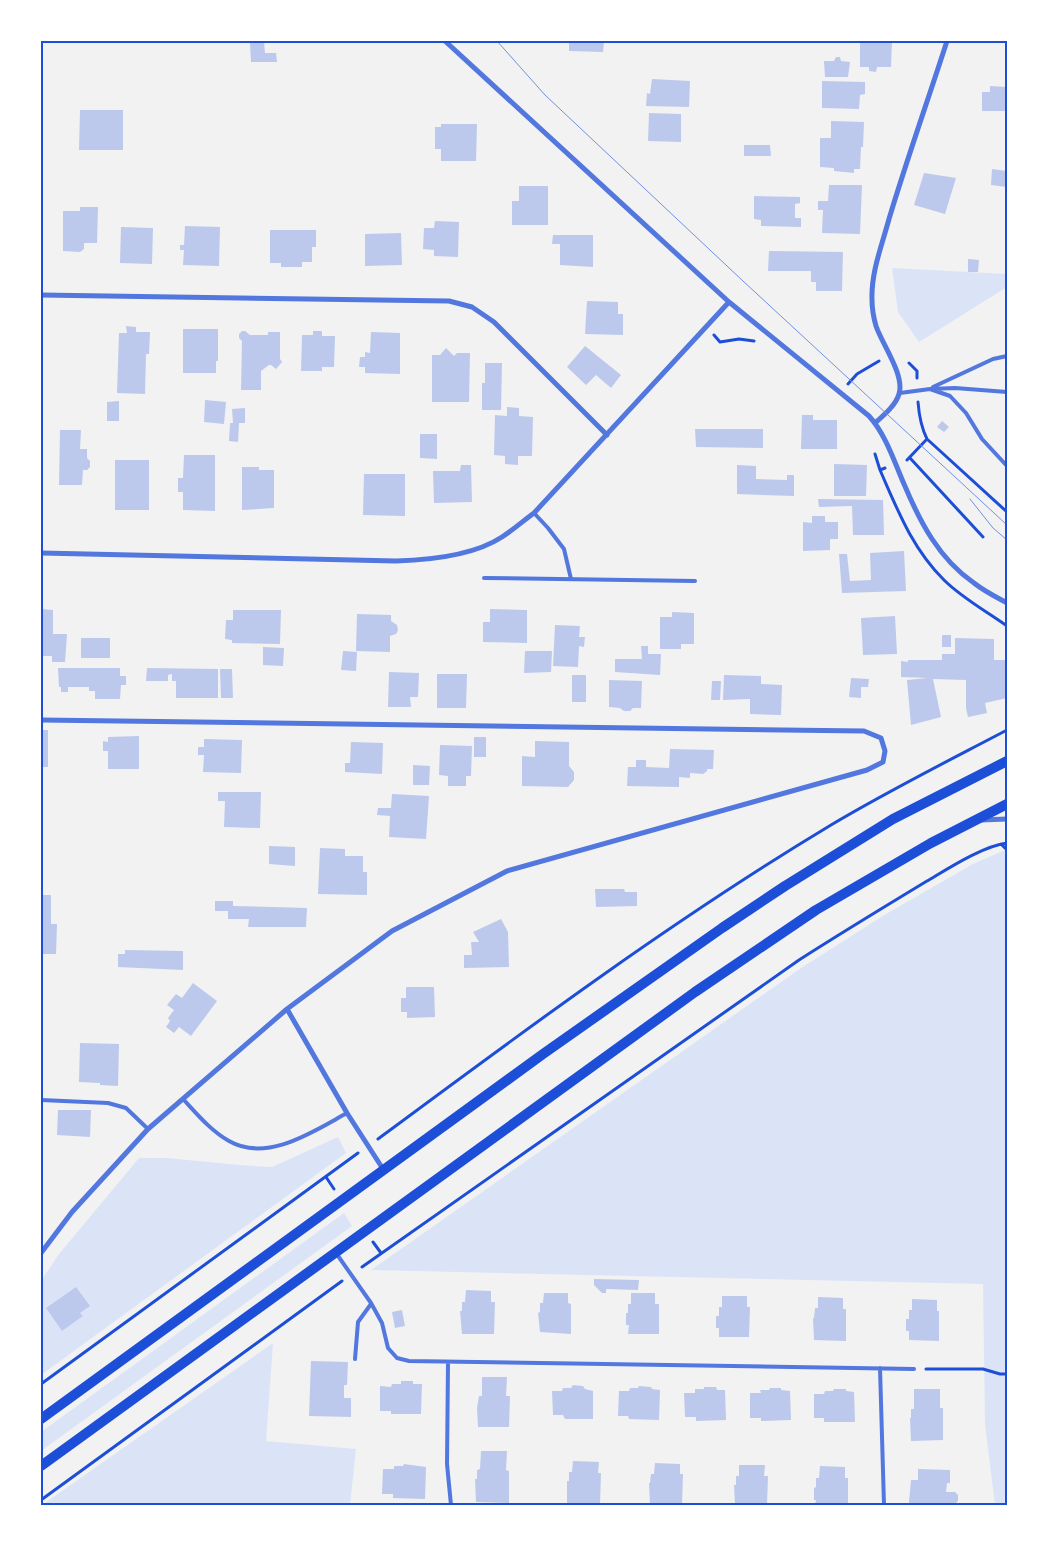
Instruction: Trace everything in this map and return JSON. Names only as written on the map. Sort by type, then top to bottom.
[{"type":"main road","points":[[41,1419],[567,1036],[785,886],[893,819],[1007,761]]},
{"type":"main road","points":[[41,1466],[695,992],[792,927],[884,869],[1007,804]]},
{"type":"street","points":[[445,41],[730,302],[876,423],[891,451],[927,534],[944,556],[973,583],[1007,603]]},
{"type":"street","points":[[876,423],[890,408],[900,393],[900,382],[896,371],[875,325],[872,301],[876,264],[895,199],[947,41]]},
{"type":"street","points":[[41,295],[449,301],[472,307],[494,322],[607,435]]},
{"type":"street","points":[[41,553],[386,561],[433,560],[477,548],[501,538],[534,513],[730,302]]},
{"type":"street","points":[[41,720],[864,731],[881,738],[885,751],[883,762],[867,770],[507,870],[392,930],[287,1009],[148,1130],[72,1212],[41,1253]]},
{"type":"street","points":[[976,820],[1007,819]]},
{"type":"street","points":[[287,1009],[347,1113],[382,1169]]},
{"type":"lane","points":[[930,389],[992,359],[1007,356]]},
{"type":"lane","points":[[900,393],[955,388],[1007,392]]},
{"type":"lane","points":[[930,389],[950,396],[966,414],[982,439],[1007,466]]},
{"type":"lane","points":[[534,513],[564,549],[571,579]]},
{"type":"lane","points":[[484,578],[695,581]]},
{"type":"lane","points":[[183,1099],[214,1130],[230,1142],[246,1148],[264,1148],[283,1144],[347,1113]]},
{"type":"lane","points":[[41,1100],[108,1103],[126,1108],[148,1130]]},
{"type":"lane","points":[[336,1253],[371,1303],[382,1323],[388,1348],[397,1358],[409,1362],[914,1369]]},
{"type":"lane","points":[[355,1360],[358,1322],[371,1303]]},
{"type":"lane","points":[[448,1363],[447,1464],[451,1505]]},
{"type":"lane","points":[[880,1368],[884,1505]]},
{"type":"path","points":[[896,464],[910,458],[927,439]]},
{"type":"path","points":[[875,453],[880,470]]},
{"type":"path","points":[[910,458],[983,537]]},
{"type":"path","points":[[41,1384],[368,1147],[574,994],[655,938],[831,825],[1007,730]]},
{"type":"path","points":[[41,1500],[351,1275],[799,960],[935,876],[989,848],[1007,841]]},
{"type":"path","points":[[1000,844],[1007,850]]},
{"type":"path","points":[[326,1177],[342,1199]]},
{"type":"path","points":[[365,1232],[381,1254]]},
{"type":"path","points":[[914,1369],[983,1370],[1007,1374]]},
{"type":"shaded area","points":[[892,268],[1007,274],[1007,287],[919,342],[898,312]]},
{"type":"shaded area","points":[[1007,849],[1007,1505],[995,1505],[985,1425],[983,1284],[371,1270],[801,968],[886,914],[973,864]]},
{"type":"shaded area","points":[[338,1137],[346,1153],[41,1375],[41,1281],[59,1254],[139,1158],[167,1158],[272,1167]]},
{"type":"shaded area","points":[[344,1213],[352,1226],[41,1451],[41,1432]]},
{"type":"shaded area","points":[[273,1343],[266,1441],[356,1449],[350,1505],[42,1505]]},
{"type":"building","points":[[569,41],[604,41],[603,52],[569,51]]},
{"type":"building","points":[[860,41],[892,41],[891,67],[877,67],[876,72],[869,71],[869,67],[860,67]]},
{"type":"building","points":[[264,42],[265,53],[276,53],[277,62],[251,62],[250,43]]},
{"type":"building","points":[[836,57],[840,57],[841,61],[850,62],[848,77],[825,77],[824,61],[834,61]]},
{"type":"building","points":[[652,79],[690,81],[689,107],[646,106],[647,93],[650,94]]},
{"type":"building","points":[[822,81],[865,82],[865,94],[860,95],[859,109],[822,108]]},
{"type":"building","points":[[990,86],[1007,87],[1007,111],[982,111],[982,92],[990,92]]},
{"type":"building","points":[[80,110],[123,110],[123,150],[79,150]]},
{"type":"building","points":[[649,113],[681,114],[681,142],[648,141]]},
{"type":"building","points":[[831,121],[864,122],[860,169],[854,169],[854,173],[834,171],[834,168],[820,167],[820,138],[831,138]]},
{"type":"building","points":[[441,124],[477,124],[476,161],[441,161],[441,149],[435,149],[435,127],[441,127]]},
{"type":"building","points":[[744,145],[770,145],[771,156],[744,156]]},
{"type":"building","points":[[992,169],[1007,171],[1007,187],[991,185]]},
{"type":"building","points":[[924,173],[956,178],[945,214],[914,205]]},
{"type":"building","points":[[829,185],[862,185],[860,234],[822,233],[823,210],[818,210],[818,201],[828,201]]},
{"type":"building","points":[[519,186],[548,186],[548,225],[512,225],[512,201],[519,201]]},
{"type":"building","points":[[754,196],[800,197],[800,203],[795,204],[795,218],[801,218],[801,227],[761,226],[761,220],[754,219]]},
{"type":"building","points":[[80,207],[98,207],[97,243],[84,243],[84,249],[80,252],[63,251],[63,211],[80,211]]},
{"type":"building","points":[[435,221],[459,222],[458,257],[434,256],[434,250],[423,249],[424,228],[434,228]]},
{"type":"building","points":[[185,226],[220,227],[219,266],[183,265],[184,250],[180,250],[180,245],[184,245]]},
{"type":"building","points":[[121,227],[153,228],[152,264],[120,263]]},
{"type":"building","points":[[270,230],[316,230],[316,247],[312,247],[312,262],[302,262],[302,267],[281,267],[281,263],[270,263]]},
{"type":"building","points":[[401,233],[402,265],[365,266],[365,234]]},
{"type":"building","points":[[553,235],[593,235],[593,267],[560,265],[560,244],[552,244]]},
{"type":"building","points":[[769,251],[843,252],[842,291],[816,291],[816,282],[811,282],[811,271],[768,271]]},
{"type":"building","points":[[968,259],[979,260],[978,272],[968,272]]},
{"type":"building","points":[[587,301],[618,302],[618,314],[623,314],[623,335],[585,334]]},
{"type":"building","points":[[126,326],[136,327],[136,332],[150,332],[149,354],[146,354],[145,394],[117,393],[119,333],[127,333]]},
{"type":"building","points":[[183,329],[218,329],[216,373],[183,373]]},
{"type":"building","points":[[242,331],[250,335],[268,335],[268,332],[280,332],[280,359],[282,362],[276,369],[269,365],[261,371],[261,390],[241,390],[242,341],[239,338],[239,334]]},
{"type":"building","points":[[313,331],[322,331],[322,336],[335,336],[334,367],[322,367],[322,371],[301,371],[302,335],[313,335]]},
{"type":"building","points":[[371,332],[400,333],[400,374],[365,373],[365,367],[359,367],[360,357],[365,357],[365,352],[370,353]]},
{"type":"building","points":[[585,346],[621,375],[611,388],[596,375],[586,385],[567,367]]},
{"type":"building","points":[[446,348],[454,356],[457,353],[470,353],[469,402],[432,402],[432,355],[440,355]]},
{"type":"building","points":[[485,363],[502,363],[501,410],[482,410],[482,383],[485,383]]},
{"type":"building","points":[[205,400],[226,402],[224,424],[204,422]]},
{"type":"building","points":[[119,401],[119,421],[107,421],[107,402]]},
{"type":"building","points":[[507,407],[519,408],[519,416],[533,417],[532,456],[518,456],[518,465],[505,464],[505,456],[494,455],[495,415],[507,416]]},
{"type":"building","points":[[245,408],[245,423],[239,423],[238,442],[229,441],[230,423],[233,423],[232,409]]},
{"type":"building","points":[[802,415],[813,415],[813,420],[837,420],[837,449],[801,449]]},
{"type":"building","points":[[942,421],[949,427],[944,432],[937,427]]},
{"type":"building","points":[[695,429],[763,429],[763,448],[696,447]]},
{"type":"building","points":[[60,430],[81,430],[80,449],[87,449],[87,458],[90,461],[90,467],[87,470],[83,470],[82,485],[59,485]]},
{"type":"building","points":[[420,434],[437,434],[437,459],[420,458]]},
{"type":"building","points":[[184,455],[215,455],[215,511],[183,510],[183,492],[178,492],[178,478],[183,478]]},
{"type":"building","points":[[115,460],[149,460],[149,510],[115,510]]},
{"type":"building","points":[[834,464],[867,465],[866,496],[834,496]]},
{"type":"building","points":[[461,465],[471,465],[472,502],[434,503],[433,471],[460,471]]},
{"type":"building","points":[[737,465],[756,466],[756,479],[787,480],[787,475],[794,475],[794,496],[737,494]]},
{"type":"building","points":[[242,467],[259,467],[259,470],[274,470],[274,508],[242,510]]},
{"type":"building","points":[[364,474],[405,474],[405,516],[363,515]]},
{"type":"building","points":[[818,499],[883,500],[884,535],[853,535],[852,506],[819,507]]},
{"type":"building","points":[[812,516],[825,516],[825,522],[838,522],[838,539],[830,539],[830,550],[803,551],[803,522],[812,523]]},
{"type":"building","points":[[904,551],[906,591],[842,593],[839,554],[847,554],[850,581],[871,580],[870,553]]},
{"type":"building","points":[[41,609],[53,610],[53,634],[67,634],[65,662],[52,662],[52,656],[41,656]]},
{"type":"building","points":[[490,609],[527,610],[527,643],[483,642],[483,622],[490,622]]},
{"type":"building","points":[[233,610],[281,610],[280,644],[232,643],[232,640],[225,639],[226,620],[233,620]]},
{"type":"building","points":[[672,612],[694,613],[694,644],[681,644],[681,649],[660,649],[660,617],[672,617]]},
{"type":"building","points":[[357,614],[391,615],[391,621],[397,625],[398,630],[396,634],[390,636],[390,652],[356,651]]},
{"type":"building","points":[[895,616],[897,654],[863,655],[861,618]]},
{"type":"building","points":[[555,625],[580,626],[579,637],[585,637],[584,647],[579,646],[578,667],[553,666]]},
{"type":"building","points":[[942,635],[951,635],[951,647],[942,647]]},
{"type":"building","points":[[81,638],[110,638],[110,658],[81,658]]},
{"type":"building","points":[[955,638],[994,639],[994,660],[1005,660],[1007,662],[1007,679],[1005,680],[1007,682],[1007,698],[985,703],[987,713],[968,717],[966,708],[966,680],[933,679],[941,717],[911,725],[907,680],[927,678],[901,677],[901,661],[942,660],[942,654],[955,654]]},
{"type":"building","points":[[641,646],[648,646],[648,654],[661,654],[660,675],[615,672],[615,659],[642,659]]},
{"type":"building","points":[[263,647],[284,648],[283,666],[263,665]]},
{"type":"building","points":[[343,651],[357,652],[356,671],[341,670]]},
{"type":"building","points":[[525,651],[552,651],[551,672],[524,673]]},
{"type":"building","points":[[58,668],[120,668],[120,676],[126,676],[126,685],[121,685],[120,699],[95,699],[95,691],[89,691],[89,687],[68,687],[68,692],[61,692]]},
{"type":"building","points":[[147,668],[218,669],[218,698],[176,698],[176,681],[172,681],[172,674],[168,675],[168,681],[146,681]]},
{"type":"building","points":[[220,669],[232,669],[233,698],[221,698]]},
{"type":"building","points":[[389,672],[419,673],[418,697],[410,697],[411,707],[388,707]]},
{"type":"building","points":[[437,674],[467,674],[466,708],[437,708]]},
{"type":"building","points":[[572,675],[586,675],[586,702],[572,702]]},
{"type":"building","points":[[724,675],[761,676],[761,684],[782,685],[781,715],[750,714],[750,699],[723,700]]},
{"type":"building","points":[[851,678],[869,679],[868,687],[861,687],[861,698],[849,697]]},
{"type":"building","points":[[609,680],[642,681],[641,708],[624,711],[620,708],[609,707]]},
{"type":"building","points":[[712,681],[721,681],[720,700],[711,700]]},
{"type":"building","points":[[41,730],[48,730],[48,767],[41,767]]},
{"type":"building","points":[[139,736],[139,769],[108,769],[108,751],[103,751],[103,741],[108,742],[108,737]]},
{"type":"building","points":[[474,737],[486,737],[486,757],[474,757]]},
{"type":"building","points":[[204,739],[242,740],[241,773],[203,772],[204,755],[198,755],[198,747],[204,747]]},
{"type":"building","points":[[535,741],[569,742],[569,766],[574,772],[574,780],[568,787],[522,786],[522,756],[535,757]]},
{"type":"building","points":[[351,742],[383,743],[382,774],[345,772],[345,763],[350,763]]},
{"type":"building","points":[[440,745],[472,746],[471,776],[466,776],[466,786],[448,786],[448,776],[439,775]]},
{"type":"building","points":[[670,749],[714,750],[713,769],[707,769],[703,774],[690,773],[690,778],[679,777],[679,787],[627,786],[628,767],[636,767],[636,760],[646,760],[646,767],[669,768]]},
{"type":"building","points":[[413,765],[430,766],[429,785],[413,785]]},
{"type":"building","points":[[218,792],[261,792],[260,828],[224,827],[225,801],[218,801]]},
{"type":"building","points":[[392,794],[429,796],[426,839],[389,837],[390,816],[377,815],[378,808],[391,808]]},
{"type":"building","points":[[269,846],[295,847],[295,866],[269,864]]},
{"type":"building","points":[[320,848],[345,849],[345,856],[363,856],[363,872],[367,872],[367,895],[318,894]]},
{"type":"building","points":[[595,889],[624,889],[625,892],[637,892],[637,906],[596,907]]},
{"type":"building","points":[[41,895],[51,895],[51,924],[57,924],[56,954],[43,954],[43,959],[41,959]]},
{"type":"building","points":[[215,901],[233,901],[233,906],[307,908],[306,927],[248,927],[249,919],[228,919],[228,911],[215,911]]},
{"type":"building","points":[[501,919],[508,932],[509,967],[464,968],[464,955],[472,955],[471,942],[479,942],[473,932]]},
{"type":"building","points":[[125,950],[183,951],[183,970],[118,967],[118,954],[125,954]]},
{"type":"building","points":[[193,983],[217,1001],[191,1036],[179,1027],[174,1033],[166,1027],[170,1021],[168,1018],[174,1010],[167,1005],[176,994],[182,998]]},
{"type":"building","points":[[406,987],[434,987],[435,1017],[407,1018],[407,1012],[401,1012],[401,998],[406,998]]},
{"type":"building","points":[[80,1043],[119,1044],[118,1086],[79,1082]]},
{"type":"building","points":[[58,1110],[91,1110],[90,1137],[57,1135]]},
{"type":"building","points":[[594,1279],[639,1280],[638,1290],[606,1289],[606,1293],[602,1293],[594,1285]]},
{"type":"building","points":[[76,1287],[90,1306],[80,1313],[83,1316],[62,1331],[46,1308]]},
{"type":"building","points":[[466,1290],[491,1291],[491,1302],[495,1302],[494,1334],[462,1334],[460,1311],[462,1311],[462,1302],[465,1302]]},
{"type":"building","points":[[544,1293],[568,1293],[568,1303],[571,1304],[571,1334],[540,1332],[538,1313],[540,1312],[540,1303],[543,1303]]},
{"type":"building","points":[[631,1293],[655,1293],[655,1304],[659,1304],[659,1334],[628,1334],[629,1325],[626,1325],[626,1313],[628,1313],[628,1304],[631,1304]]},
{"type":"building","points":[[722,1296],[747,1296],[747,1307],[750,1307],[749,1337],[719,1337],[719,1328],[716,1328],[716,1316],[719,1316],[719,1307],[722,1307]]},
{"type":"building","points":[[818,1297],[843,1298],[843,1309],[846,1309],[846,1341],[814,1340],[813,1318],[815,1308],[818,1308]]},
{"type":"building","points":[[912,1299],[937,1300],[939,1341],[909,1340],[909,1331],[906,1331],[906,1319],[909,1319],[909,1310],[912,1310]]},
{"type":"building","points":[[402,1310],[405,1326],[395,1328],[392,1312]]},
{"type":"building","points":[[311,1361],[348,1362],[347,1385],[344,1385],[344,1398],[351,1398],[351,1417],[309,1416]]},
{"type":"building","points":[[482,1377],[507,1377],[506,1396],[510,1396],[509,1427],[478,1427],[477,1408],[479,1396],[482,1396]]},
{"type":"building","points":[[401,1381],[413,1381],[413,1384],[422,1384],[421,1414],[391,1414],[391,1411],[380,1411],[380,1386],[391,1387],[392,1384],[401,1384]]},
{"type":"building","points":[[573,1385],[583,1386],[585,1389],[593,1391],[593,1419],[565,1419],[563,1415],[553,1415],[552,1391],[562,1391],[563,1388],[571,1388]]},
{"type":"building","points":[[639,1386],[660,1390],[659,1420],[629,1419],[628,1416],[618,1416],[619,1391],[629,1391],[630,1388],[638,1388]]},
{"type":"building","points":[[704,1387],[716,1387],[717,1390],[725,1390],[726,1420],[696,1421],[696,1417],[685,1417],[684,1393],[695,1393],[695,1389],[704,1389]]},
{"type":"building","points":[[770,1388],[781,1388],[781,1390],[790,1391],[791,1420],[761,1421],[761,1418],[750,1418],[750,1393],[761,1393],[760,1390],[769,1390]]},
{"type":"building","points":[[834,1389],[846,1389],[846,1391],[854,1392],[855,1422],[824,1422],[824,1418],[814,1418],[814,1394],[824,1394],[825,1391],[833,1391]]},
{"type":"building","points":[[914,1389],[940,1389],[940,1408],[943,1408],[943,1440],[911,1441],[910,1418],[911,1409],[914,1409]]},
{"type":"building","points":[[481,1451],[507,1451],[506,1470],[509,1471],[509,1503],[476,1502],[475,1479],[477,1479],[477,1470],[480,1469]]},
{"type":"building","points":[[573,1461],[599,1462],[598,1473],[601,1473],[600,1505],[567,1504],[567,1481],[569,1481],[569,1472],[572,1472]]},
{"type":"building","points":[[655,1463],[680,1464],[680,1474],[683,1474],[682,1505],[650,1505],[649,1483],[651,1474],[654,1474]]},
{"type":"building","points":[[404,1464],[426,1467],[425,1499],[393,1498],[393,1494],[382,1494],[383,1469],[394,1469],[394,1466],[403,1466]]},
{"type":"building","points":[[739,1465],[765,1465],[764,1476],[768,1476],[767,1505],[735,1505],[734,1485],[736,1485],[736,1476],[739,1476]]},
{"type":"building","points":[[820,1466],[845,1467],[845,1478],[848,1478],[848,1505],[815,1505],[814,1488],[816,1487],[816,1478],[819,1478]]},
{"type":"building","points":[[918,1469],[950,1470],[950,1483],[947,1483],[946,1492],[955,1492],[958,1495],[958,1501],[954,1505],[910,1505],[911,1480],[918,1480]]},
{"type":"tram line","points":[[497,41],[545,95],[1007,525]]},
{"type":"tram line","points":[[970,499],[993,528],[1007,540]]}]
